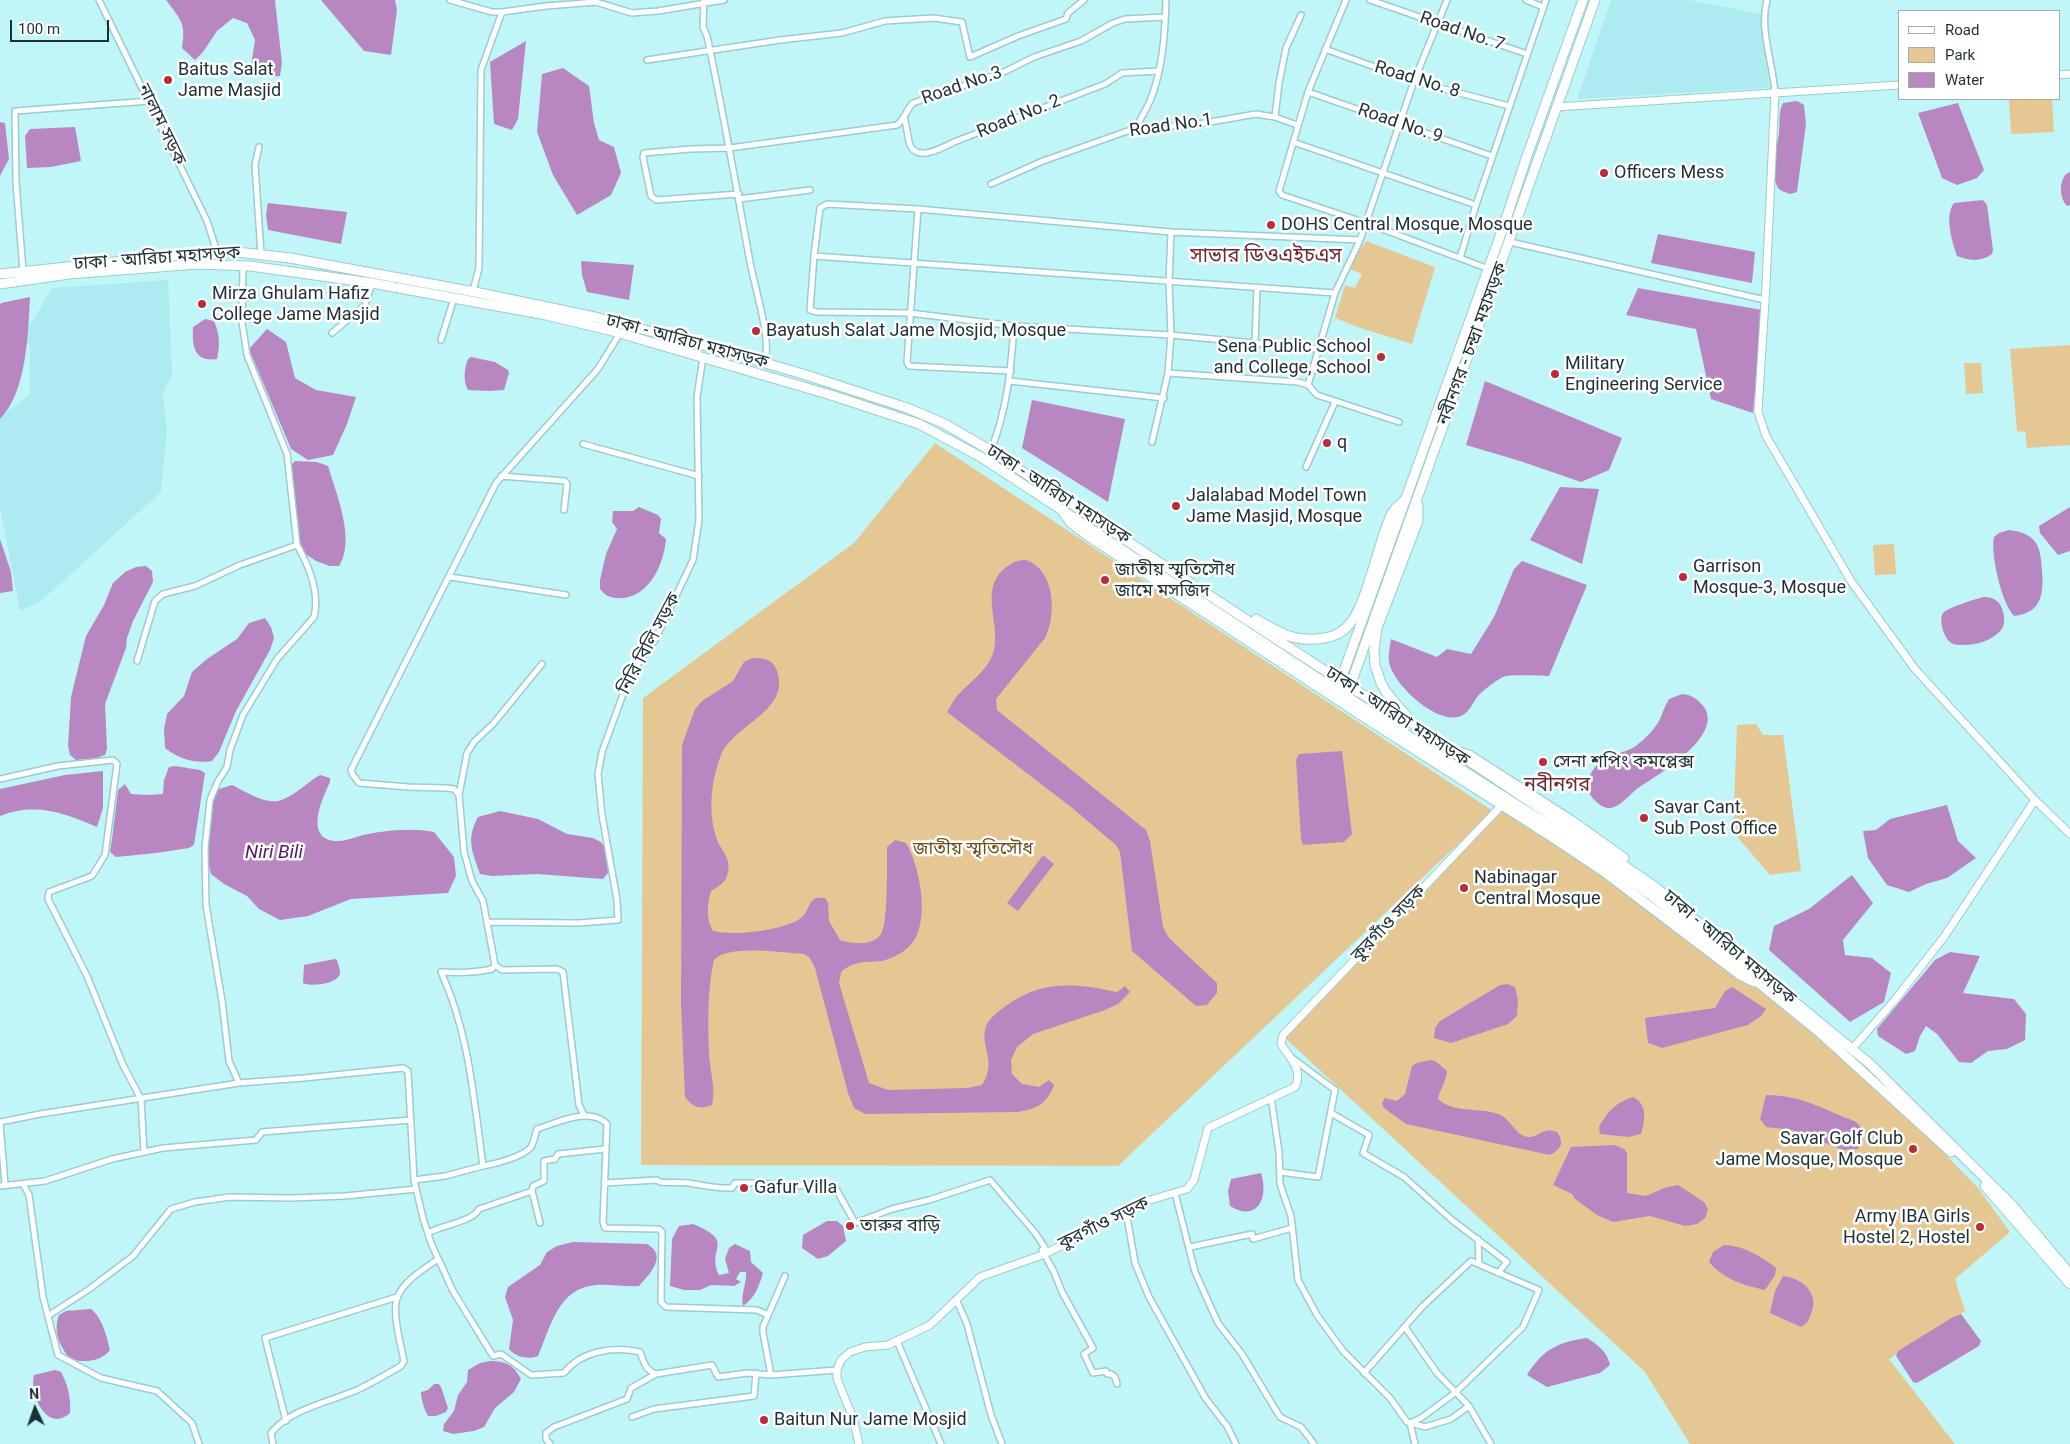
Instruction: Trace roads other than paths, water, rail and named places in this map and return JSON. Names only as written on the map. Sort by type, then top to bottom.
[{"type":"highway","name":"নবীনগর - চন্দ্রা মহাসড়ক","points":[[1339,686],[1408,497],[1583,0]]},
{"type":"highway","name":"নবীনগর - চন্দ্রা মহাসড়ক","points":[[1348,692],[1595,0]]},
{"type":"highway","name":"ঢাকা - আরিচা মহাসড়ক","points":[[0,274],[171,255],[217,252],[261,254],[473,291],[595,317],[711,347],[764,363],[907,408],[943,423],[991,450],[1227,606],[1348,692],[1415,726],[1654,886],[1702,928],[1739,955],[1849,1053],[1870,1064],[2011,1204],[2070,1273]]},
{"type":"highway","points":[[0,284],[69,274],[190,264],[243,266],[372,283],[546,315],[620,333],[840,397],[919,424],[980,456],[1339,686]]},
{"type":"highway","points":[[1227,606],[1245,612],[1286,636],[1297,639],[1306,640],[1330,637],[1345,630],[1353,620],[1361,602],[1393,512],[1408,497]]},
{"type":"highway","points":[[1415,726],[1386,692],[1381,683],[1375,665],[1374,648],[1377,628],[1418,521],[1418,500]]},
{"type":"highway","points":[[1062,509],[1071,524],[1085,534],[1359,714],[1503,804],[1603,871],[1740,976],[1761,984]]},
{"type":"highway","points":[[1345,671],[1354,675]]},
{"type":"highway","points":[[1348,692],[1588,850],[1652,896],[1849,1053],[1973,1173],[2070,1284]]},
{"type":"street","name":"নালাম সড়ক","points":[[99,0],[207,221],[217,252]]},
{"type":"street","points":[[450,0],[492,12],[595,1],[632,13],[658,11],[724,0]]},
{"type":"street","points":[[647,60],[842,33],[885,21],[932,18],[962,22],[970,56],[1066,19],[1068,14],[1084,0]]},
{"type":"street","points":[[1136,128],[1150,100],[1158,71],[1166,0]]},
{"type":"street","points":[[1346,0],[1308,92],[1279,191],[1282,195],[1366,223],[1489,269]]},
{"type":"street","name":"Road No. 7","points":[[1370,0],[1527,54]]},
{"type":"street","points":[[1308,385],[1317,349],[1335,293],[1360,240],[1414,81],[1447,0]]},
{"type":"street","points":[[1526,0],[1543,7]]},
{"type":"street","points":[[1460,258],[1492,156],[1546,0]]},
{"type":"street","points":[[1767,0],[1764,19],[1774,74],[1775,93],[1758,412],[1766,436],[1851,581],[1915,669],[2035,800],[2070,834]]},
{"type":"street","points":[[704,2],[703,26],[711,51],[750,262],[766,337],[768,355],[764,363]]},
{"type":"street","points":[[473,291],[479,268],[481,70],[502,12]]},
{"type":"street","points":[[1275,117],[1278,83],[1286,48],[1301,15]]},
{"type":"street","name":"Road No.3","points":[[739,196],[656,200],[651,196],[644,154],[649,152],[730,148],[897,124],[902,121],[907,109],[913,103],[1006,71],[1034,57],[1081,41],[1113,23],[1125,20],[1165,17]]},
{"type":"street","name":"Road No. 8","points":[[1325,49],[1414,81],[1509,106]]},
{"type":"street","name":"Road No. 2","points":[[904,116],[910,144],[917,153],[925,153],[939,150],[954,142],[1105,84],[1122,73],[1158,71]]},
{"type":"street","points":[[1556,107],[1898,85]]},
{"type":"street","name":"Road No. 9","points":[[1308,92],[1492,156]]},
{"type":"street","points":[[23,271],[16,182],[16,111],[150,101]]},
{"type":"street","name":"Road No.1","points":[[991,184],[1043,161],[1136,128],[1193,125],[1234,116],[1256,114],[1275,117],[1297,126]]},
{"type":"street","points":[[1293,142],[1476,205]]},
{"type":"street","points":[[259,147],[256,165],[261,254]]},
{"type":"street","points":[[739,196],[810,190]]},
{"type":"street","points":[[1317,349],[1171,335],[1014,326],[910,314],[817,312],[810,310],[820,208],[823,205],[918,209],[1171,232],[1360,240]]},
{"type":"street","points":[[918,209],[907,362],[910,366],[1011,371]]},
{"type":"street","points":[[1152,442],[1164,398],[1168,373],[1171,335],[1169,282],[1171,232]]},
{"type":"street","points":[[1510,242],[1765,300]]},
{"type":"street","points":[[814,256],[1335,293]]},
{"type":"street","points":[[239,1083],[229,1061],[222,1001],[206,905],[205,848],[210,800],[218,781],[227,767],[230,750],[242,715],[277,660],[314,617],[312,581],[304,558],[297,546],[287,454],[247,355],[242,322],[243,266]]},
{"type":"street","points":[[332,333],[365,305],[372,283]]},
{"type":"street","points":[[1255,343],[1257,288]]},
{"type":"street","points":[[441,340],[454,297]]},
{"type":"street","points":[[991,450],[1010,381],[1014,326]]},
{"type":"street","points":[[459,795],[454,789],[447,788],[359,783],[353,775],[353,765],[450,578],[490,492],[501,476],[598,369],[620,333]]},
{"type":"street","points":[[583,444],[699,476],[697,397],[703,357]]},
{"type":"street","points":[[1168,373],[1298,382],[1308,385],[1316,395],[1399,422]]},
{"type":"street","points":[[1010,381],[1164,398]]},
{"type":"street","points":[[1306,468],[1335,402]]},
{"type":"street","points":[[501,476],[565,481],[567,484],[564,510]]},
{"type":"street","name":"নিরি বিলি সড়ক","points":[[488,922],[618,920],[617,900],[602,815],[598,774],[602,752],[630,675],[654,640],[693,560],[699,520],[699,476]]},
{"type":"street","points":[[137,661],[155,601],[163,594],[196,586],[240,565],[297,546]]},
{"type":"street","points":[[450,578],[566,595]]},
{"type":"street","points":[[495,966],[484,901],[472,881],[464,852],[459,795],[468,753],[474,742],[481,733],[493,724],[542,664]]},
{"type":"street","points":[[0,779],[58,766],[113,760],[117,764],[105,855],[92,876],[49,892],[48,899],[87,976],[123,1065],[141,1099],[144,1152]]},
{"type":"street","points":[[1849,1053],[1894,1001],[1944,937],[2035,800]]},
{"type":"street","name":"কুরগাঁও সড়ক","points":[[837,1370],[841,1360],[850,1352],[865,1347],[888,1345],[930,1325],[980,1277],[1045,1253],[1140,1203],[1192,1186],[1208,1128],[1295,1087],[1298,1082],[1298,1075],[1292,1058],[1281,1044],[1283,1036],[1503,804]]},
{"type":"street","points":[[495,966],[502,970],[557,969],[563,972],[574,1074],[579,1105],[584,1115]]},
{"type":"street","points":[[483,1166],[470,1072],[451,994],[441,972],[485,971],[495,966]]},
{"type":"street","points":[[1280,1172],[1318,1177],[1335,1090],[1292,1058]]},
{"type":"street","points":[[411,1120],[262,1132],[256,1140],[163,1148],[112,1158],[45,1180],[3,1185],[0,1123],[40,1114],[239,1083],[403,1068],[408,1071],[411,1120],[414,1180],[428,1233],[452,1291],[493,1356],[501,1354],[531,1375],[564,1373],[571,1364],[593,1352],[630,1350],[640,1352],[645,1367],[650,1372],[656,1374]]},
{"type":"street","points":[[1271,1098],[1280,1184],[1291,1216],[1298,1280],[1317,1315],[1342,1351],[1390,1398],[1407,1422],[1426,1427],[1451,1419],[1469,1406]]},
{"type":"street","points":[[1331,1114],[1369,1135],[1363,1153],[1404,1177],[1452,1220],[1508,1262],[1498,1273]]},
{"type":"street","points":[[414,1180],[494,1164],[525,1152],[532,1146],[537,1129],[584,1115],[602,1119],[607,1124],[603,1214],[605,1228],[659,1229],[662,1232],[661,1302],[666,1307],[757,1310],[768,1315]]},
{"type":"street","points":[[540,1223],[532,1191],[533,1186],[544,1182],[544,1161],[555,1159],[558,1154],[605,1149]]},
{"type":"street","points":[[605,1183],[657,1180],[660,1182],[690,1183],[721,1189],[732,1188],[735,1183],[831,1186],[835,1187],[855,1223],[892,1209],[929,1200],[990,1180],[1036,1234],[1045,1248],[1042,1250],[1062,1292],[1093,1348],[1084,1354],[1093,1373],[1106,1371],[1107,1374],[1115,1377],[1117,1384]]},
{"type":"street","points":[[23,1184],[29,1196],[43,1297],[58,1355],[101,1378],[157,1391],[192,1423],[199,1444]]},
{"type":"street","points":[[49,1315],[88,1290],[134,1256],[171,1209],[195,1202],[230,1196],[290,1198],[345,1196],[416,1189]]},
{"type":"street","points":[[428,1233],[438,1227],[466,1220],[477,1213],[479,1209],[532,1191]]},
{"type":"street","points":[[1175,1193],[1195,1272],[1218,1323],[1242,1354],[1280,1417],[1301,1427],[1314,1444]]},
{"type":"street","points":[[1126,1211],[1135,1263],[1149,1297],[1206,1400],[1227,1426],[1236,1444]]},
{"type":"street","points":[[1190,1247],[1252,1234],[1253,1239],[1292,1228]]},
{"type":"street","points":[[1478,1240],[1479,1264]]},
{"type":"street","points":[[273,1444],[271,1433],[277,1426],[300,1413],[358,1389],[401,1366],[404,1361],[396,1313],[397,1297],[402,1289],[419,1273],[438,1259]]},
{"type":"street","points":[[1364,1372],[1422,1307],[1471,1261],[1539,1290],[1523,1327],[1454,1393],[1421,1418],[1410,1423]]},
{"type":"street","points":[[771,1375],[763,1334],[768,1315],[785,1276]]},
{"type":"street","points":[[286,1421],[265,1338],[397,1297]]},
{"type":"street","points":[[956,1299],[967,1324],[991,1415],[1002,1444]]},
{"type":"street","points":[[1406,1327],[1437,1374],[1469,1406],[1491,1444]]},
{"type":"street","points":[[897,1340],[941,1444]]},
{"type":"street","points":[[550,1444],[546,1439],[546,1433],[554,1427],[626,1399],[631,1388],[656,1374],[712,1364],[718,1377],[756,1373],[771,1375],[837,1370],[837,1379],[852,1418],[859,1444]]},
{"type":"street","points":[[632,1416],[654,1409],[754,1396],[756,1373]]},
{"type":"street","points":[[1410,1423],[1415,1444]]},
{"type":"water","points":[[166,0],[275,0],[282,63],[280,76],[262,77],[250,72],[255,40],[247,23],[233,18],[217,31],[203,52],[195,60],[182,48],[183,27]]},
{"type":"water","points":[[321,0],[395,0],[397,10],[391,55],[364,51]]},
{"type":"water","points":[[526,41],[518,119],[512,130],[494,124],[490,62]]},
{"type":"water","points":[[563,68],[589,86],[594,123],[599,140],[614,147],[621,173],[611,195],[577,215],[553,175],[537,132],[542,74]]},
{"type":"water","points":[[1797,101],[1804,105],[1806,124],[1797,192],[1790,194],[1777,186],[1774,174],[1774,160],[1779,134],[1781,107],[1783,103]]},
{"type":"water","points":[[1958,103],[1984,170],[1977,178],[1957,185],[1942,178],[1918,113]]},
{"type":"water","points":[[0,122],[5,123],[9,159],[0,176]]},
{"type":"water","points":[[75,127],[81,161],[51,167],[27,168],[25,136],[30,129]]},
{"type":"water","points":[[2070,172],[2070,205],[2067,206],[2062,199],[2061,186],[2064,177]]},
{"type":"water","points":[[1983,200],[1987,205],[1992,254],[1975,260],[1957,256],[1949,222],[1951,208],[1954,203]]},
{"type":"water","points":[[268,203],[347,212],[341,244],[268,230],[266,214]]},
{"type":"water","points":[[1658,234],[1755,252],[1752,283],[1651,263]]},
{"type":"water","points":[[581,261],[634,265],[629,300],[587,292],[582,275]]},
{"type":"water","points":[[1638,288],[1762,310],[1753,413],[1711,399],[1696,329],[1626,315]]},
{"type":"water","points":[[30,297],[27,344],[21,378],[16,394],[0,419],[0,305],[1,303]]},
{"type":"water","points":[[205,319],[214,321],[217,331],[219,345],[217,359],[203,358],[196,352],[194,347],[193,327]]},
{"type":"water","points":[[267,329],[286,342],[295,378],[316,390],[356,397],[347,424],[333,455],[308,460],[291,449],[249,349]]},
{"type":"water","points":[[471,357],[495,362],[508,370],[509,373],[504,390],[468,390],[465,383],[465,371],[468,359]]},
{"type":"water","points":[[1485,381],[1622,438],[1609,470],[1581,482],[1466,445]]},
{"type":"water","points":[[1032,400],[1125,419],[1108,502],[1022,448]]},
{"type":"water","points":[[295,461],[317,462],[328,466],[343,516],[345,530],[346,543],[344,555],[339,566],[330,566],[316,561],[304,553],[298,539],[290,466]]},
{"type":"water","points":[[1560,487],[1599,489],[1582,564],[1530,540]]},
{"type":"water","points":[[639,507],[658,515],[661,519],[659,533],[666,539],[662,558],[649,584],[642,590],[624,598],[610,597],[600,589],[600,580],[606,554],[617,529],[612,522],[613,511],[633,511]]},
{"type":"water","points":[[2070,507],[2070,551],[2058,555],[2040,533],[2039,526]]},
{"type":"water","points":[[2009,530],[2031,537],[2036,543],[2039,549],[2043,578],[2041,594],[2036,606],[2030,611],[2014,616],[2001,590],[1995,566],[1993,545],[1994,537],[1999,533]]},
{"type":"water","points":[[0,539],[11,572],[13,591],[0,593]]},
{"type":"water","points":[[1026,560],[1036,565],[1048,583],[1052,605],[1049,628],[1045,638],[996,699],[997,710],[1146,830],[1150,841],[1163,927],[1169,938],[1217,983],[1217,993],[1207,1005],[1196,1006],[1132,951],[1120,852],[1116,845],[1071,807],[947,712],[958,695],[986,666],[994,651],[995,626],[992,601],[996,578],[1010,564]]},
{"type":"water","points":[[1522,561],[1587,585],[1549,676],[1518,675],[1503,677],[1480,694],[1469,710],[1461,716],[1441,715],[1429,709],[1407,692],[1392,671],[1389,662],[1391,639],[1437,657],[1447,649],[1471,654],[1494,617],[1514,569]]},
{"type":"water","points":[[146,566],[152,571],[153,582],[133,621],[127,638],[126,648],[105,704],[107,749],[105,755],[97,758],[76,760],[70,755],[68,746],[71,697],[86,636],[104,605],[113,583],[125,572],[136,567]]},
{"type":"water","points":[[1984,597],[1995,600],[2002,608],[2004,624],[2001,630],[1988,640],[1978,643],[1959,645],[1950,642],[1942,626],[1941,618],[1944,612],[1969,601]]},
{"type":"water","points":[[265,618],[271,627],[274,638],[270,650],[236,711],[219,752],[212,761],[199,762],[182,758],[165,748],[164,729],[167,714],[184,696],[192,672],[207,659],[237,639],[249,623]]},
{"type":"water","points":[[753,658],[764,659],[773,664],[777,671],[779,685],[776,697],[769,707],[727,744],[721,755],[715,775],[711,806],[712,817],[716,837],[727,859],[728,869],[724,881],[711,891],[708,917],[713,931],[744,933],[768,930],[790,924],[803,916],[814,899],[825,898],[828,902],[829,921],[840,940],[851,943],[863,943],[874,940],[879,937],[884,925],[887,891],[887,847],[895,840],[906,843],[915,863],[922,899],[921,922],[916,937],[908,948],[891,958],[854,964],[848,967],[841,972],[839,983],[869,1083],[888,1090],[967,1088],[982,1085],[988,1068],[984,1034],[986,1026],[992,1017],[1007,1005],[1033,991],[1046,988],[1073,986],[1117,992],[1125,986],[1130,992],[1118,1004],[1033,1034],[1017,1047],[1011,1060],[1012,1074],[1022,1084],[1039,1087],[1049,1080],[1054,1085],[1048,1097],[1040,1105],[1017,1112],[865,1114],[854,1108],[848,1093],[815,968],[809,957],[804,954],[757,951],[731,952],[721,955],[714,960],[710,983],[708,1019],[713,1092],[712,1105],[697,1107],[685,1097],[681,1004],[682,745],[695,709],[702,701],[733,681],[744,662]]},
{"type":"water","points":[[1682,694],[1692,696],[1699,702],[1704,707],[1708,718],[1705,730],[1697,742],[1686,754],[1638,788],[1618,805],[1607,808],[1593,799],[1586,784],[1587,779],[1598,763],[1609,756],[1631,749],[1640,742],[1658,723],[1669,699]]},
{"type":"water","points":[[1342,751],[1352,834],[1344,842],[1303,845],[1301,839],[1296,760],[1299,754]]},
{"type":"water","points":[[175,766],[200,770],[205,773],[194,845],[189,848],[116,857],[110,852],[118,790],[125,784],[131,794],[163,794],[164,780],[169,767]]},
{"type":"water","points":[[103,771],[103,808],[97,827],[73,817],[50,811],[26,810],[0,816],[0,789],[65,775]]},
{"type":"water","name":"Niri Bili","points":[[320,775],[330,778],[318,816],[320,832],[325,838],[339,841],[368,834],[392,831],[418,830],[434,832],[454,857],[456,876],[448,893],[351,899],[308,916],[280,920],[259,909],[247,896],[224,884],[211,874],[207,859],[209,810],[216,790],[232,785],[257,798],[278,801],[293,794]]},
{"type":"water","points":[[1947,805],[1958,841],[1976,858],[1947,878],[1926,884],[1909,892],[1887,885],[1868,858],[1863,831],[1876,830],[1890,819]]},
{"type":"water","points":[[500,811],[538,819],[567,834],[593,838],[601,842],[607,851],[608,873],[603,879],[537,874],[492,876],[480,874],[471,839],[474,825],[478,817]]},
{"type":"water","points":[[1043,855],[1054,864],[1018,911],[1007,903]]},
{"type":"water","points":[[1852,875],[1873,903],[1843,940],[1845,955],[1872,958],[1891,973],[1884,1002],[1850,1022],[1769,950],[1774,926],[1809,909]]},
{"type":"water","points":[[1950,952],[1980,956],[1963,993],[2014,999],[2026,1014],[2025,1040],[2007,1049],[1988,1051],[1971,1063],[1959,1062],[1937,1034],[1926,1026],[1915,1051],[1906,1054],[1878,1036],[1877,1029],[1935,960]]},
{"type":"water","points":[[337,960],[340,973],[336,979],[322,984],[311,985],[303,983],[304,965]]},
{"type":"water","points":[[1508,984],[1515,987],[1518,1001],[1517,1016],[1508,1024],[1451,1043],[1434,1038],[1435,1028],[1440,1021],[1500,985]]},
{"type":"water","points":[[1732,987],[1766,1009],[1761,1016],[1748,1025],[1662,1048],[1648,1043],[1645,1018],[1715,1008],[1725,991]]},
{"type":"water","points":[[1430,1060],[1435,1061],[1447,1071],[1438,1099],[1445,1104],[1452,1107],[1498,1114],[1506,1119],[1523,1136],[1533,1137],[1547,1131],[1557,1132],[1561,1139],[1561,1145],[1550,1155],[1406,1124],[1384,1108],[1382,1103],[1385,1098],[1397,1101],[1405,1094],[1412,1066]]},
{"type":"water","points":[[1766,1095],[1801,1100],[1854,1121],[1862,1130],[1863,1138],[1861,1145],[1858,1149],[1843,1150],[1792,1130],[1766,1127],[1760,1119]]},
{"type":"water","points":[[1633,1097],[1638,1100],[1643,1108],[1644,1124],[1641,1134],[1628,1137],[1600,1134],[1599,1127],[1609,1112],[1617,1105]]},
{"type":"water","points":[[1615,1145],[1624,1149],[1627,1153],[1627,1193],[1646,1196],[1664,1188],[1678,1185],[1704,1202],[1708,1209],[1705,1218],[1697,1224],[1685,1226],[1650,1216],[1613,1222],[1597,1215],[1575,1199],[1572,1194],[1553,1185],[1571,1147]]},
{"type":"water","points":[[1261,1173],[1263,1191],[1259,1205],[1248,1211],[1230,1206],[1228,1191],[1231,1179]]},
{"type":"water","points":[[827,1221],[837,1221],[843,1226],[846,1241],[828,1256],[818,1259],[802,1248],[803,1235]]},
{"type":"water","points":[[693,1224],[706,1230],[717,1241],[716,1266],[719,1275],[729,1273],[725,1259],[729,1248],[735,1244],[750,1251],[751,1262],[763,1273],[754,1295],[743,1306],[742,1298],[746,1272],[740,1272],[736,1279],[741,1282],[734,1286],[711,1285],[700,1290],[684,1290],[670,1286],[672,1239],[679,1226]]},
{"type":"water","points":[[573,1242],[647,1244],[653,1248],[657,1259],[648,1276],[639,1286],[596,1285],[573,1293],[558,1310],[538,1356],[526,1358],[518,1356],[509,1349],[513,1320],[505,1297],[508,1287],[540,1265],[547,1252],[557,1246]]},
{"type":"water","points":[[1724,1245],[1739,1247],[1752,1252],[1776,1268],[1775,1275],[1765,1290],[1727,1277],[1709,1262],[1713,1252]]},
{"type":"water","points":[[1783,1276],[1797,1280],[1808,1288],[1811,1294],[1813,1307],[1811,1314],[1808,1322],[1801,1327],[1770,1313],[1775,1291]]},
{"type":"water","points":[[91,1309],[101,1322],[110,1350],[97,1359],[80,1361],[70,1359],[58,1338],[57,1321],[59,1315],[66,1311]]},
{"type":"water","points":[[1961,1314],[1981,1341],[1979,1346],[1917,1383],[1913,1382],[1896,1356],[1898,1351]]},
{"type":"water","points":[[1587,1338],[1602,1349],[1609,1360],[1610,1365],[1600,1373],[1547,1387],[1527,1375],[1545,1353],[1559,1345]]},
{"type":"water","points":[[490,1361],[505,1363],[515,1370],[521,1379],[514,1392],[495,1408],[484,1427],[474,1431],[453,1434],[443,1431],[444,1424],[454,1411],[458,1395],[467,1382],[468,1370],[480,1363]]},
{"type":"water","points":[[55,1370],[61,1372],[67,1387],[70,1413],[62,1418],[54,1419],[47,1415],[37,1401],[33,1383],[34,1375]]},
{"type":"water","points":[[434,1384],[439,1384],[441,1387],[448,1408],[446,1412],[436,1416],[428,1416],[421,1392],[428,1390]]},
{"type":"place","name":"Baitus Salat Jame Masjid","points":[[168,80]]},
{"type":"place","name":"Officers Mess","points":[[1604,173]]},
{"type":"place","name":"DOHS Central Mosque, Mosque","points":[[1271,225]]},
{"type":"place","name":"Mirza Ghulam Hafiz College Jame Masjid","points":[[202,304]]},
{"type":"place","name":"Bayatush Salat Jame Mosjid, Mosque","points":[[756,331]]},
{"type":"place","name":"Sena Public School and College, School","points":[[1381,357]]},
{"type":"place","name":"Military Engineering Service","points":[[1555,374]]},
{"type":"place","name":"q","points":[[1327,443]]},
{"type":"place","name":"Jalalabad Model Town Jame Masjid, Mosque","points":[[1176,506]]},
{"type":"place","name":"Garrison Mosque-3, Mosque","points":[[1683,577]]},
{"type":"place","name":"জাতীয় স্মৃতিসৌধ জামে মসজিদ","points":[[1105,580]]},
{"type":"place","name":"সেনা শপিং কমপ্লেক্স","points":[[1543,762]]},
{"type":"place","name":"Savar Cant. Sub Post Office","points":[[1644,818]]},
{"type":"place","name":"Nabinagar Central Mosque","points":[[1464,888]]},
{"type":"place","name":"Savar Golf Club Jame Mosque, Mosque","points":[[1913,1149]]},
{"type":"place","name":"Gafur Villa","points":[[744,1188]]},
{"type":"place","name":"তারুর বাড়ি","points":[[850,1226]]},
{"type":"place","name":"Army IBA Girls Hostel 2, Hostel","points":[[1980,1227]]},
{"type":"place","name":"Baitun Nur Jame Mosjid","points":[[764,1420]]},
{"type":"district","name":"সাভার ডিওএইচএস","points":[[1266,257]]},
{"type":"district","name":"নবীনগর","points":[[1557,786]]},
{"type":"park label","name":"জাতীয় স্মৃতিসৌধ","points":[[973,849]]}]
